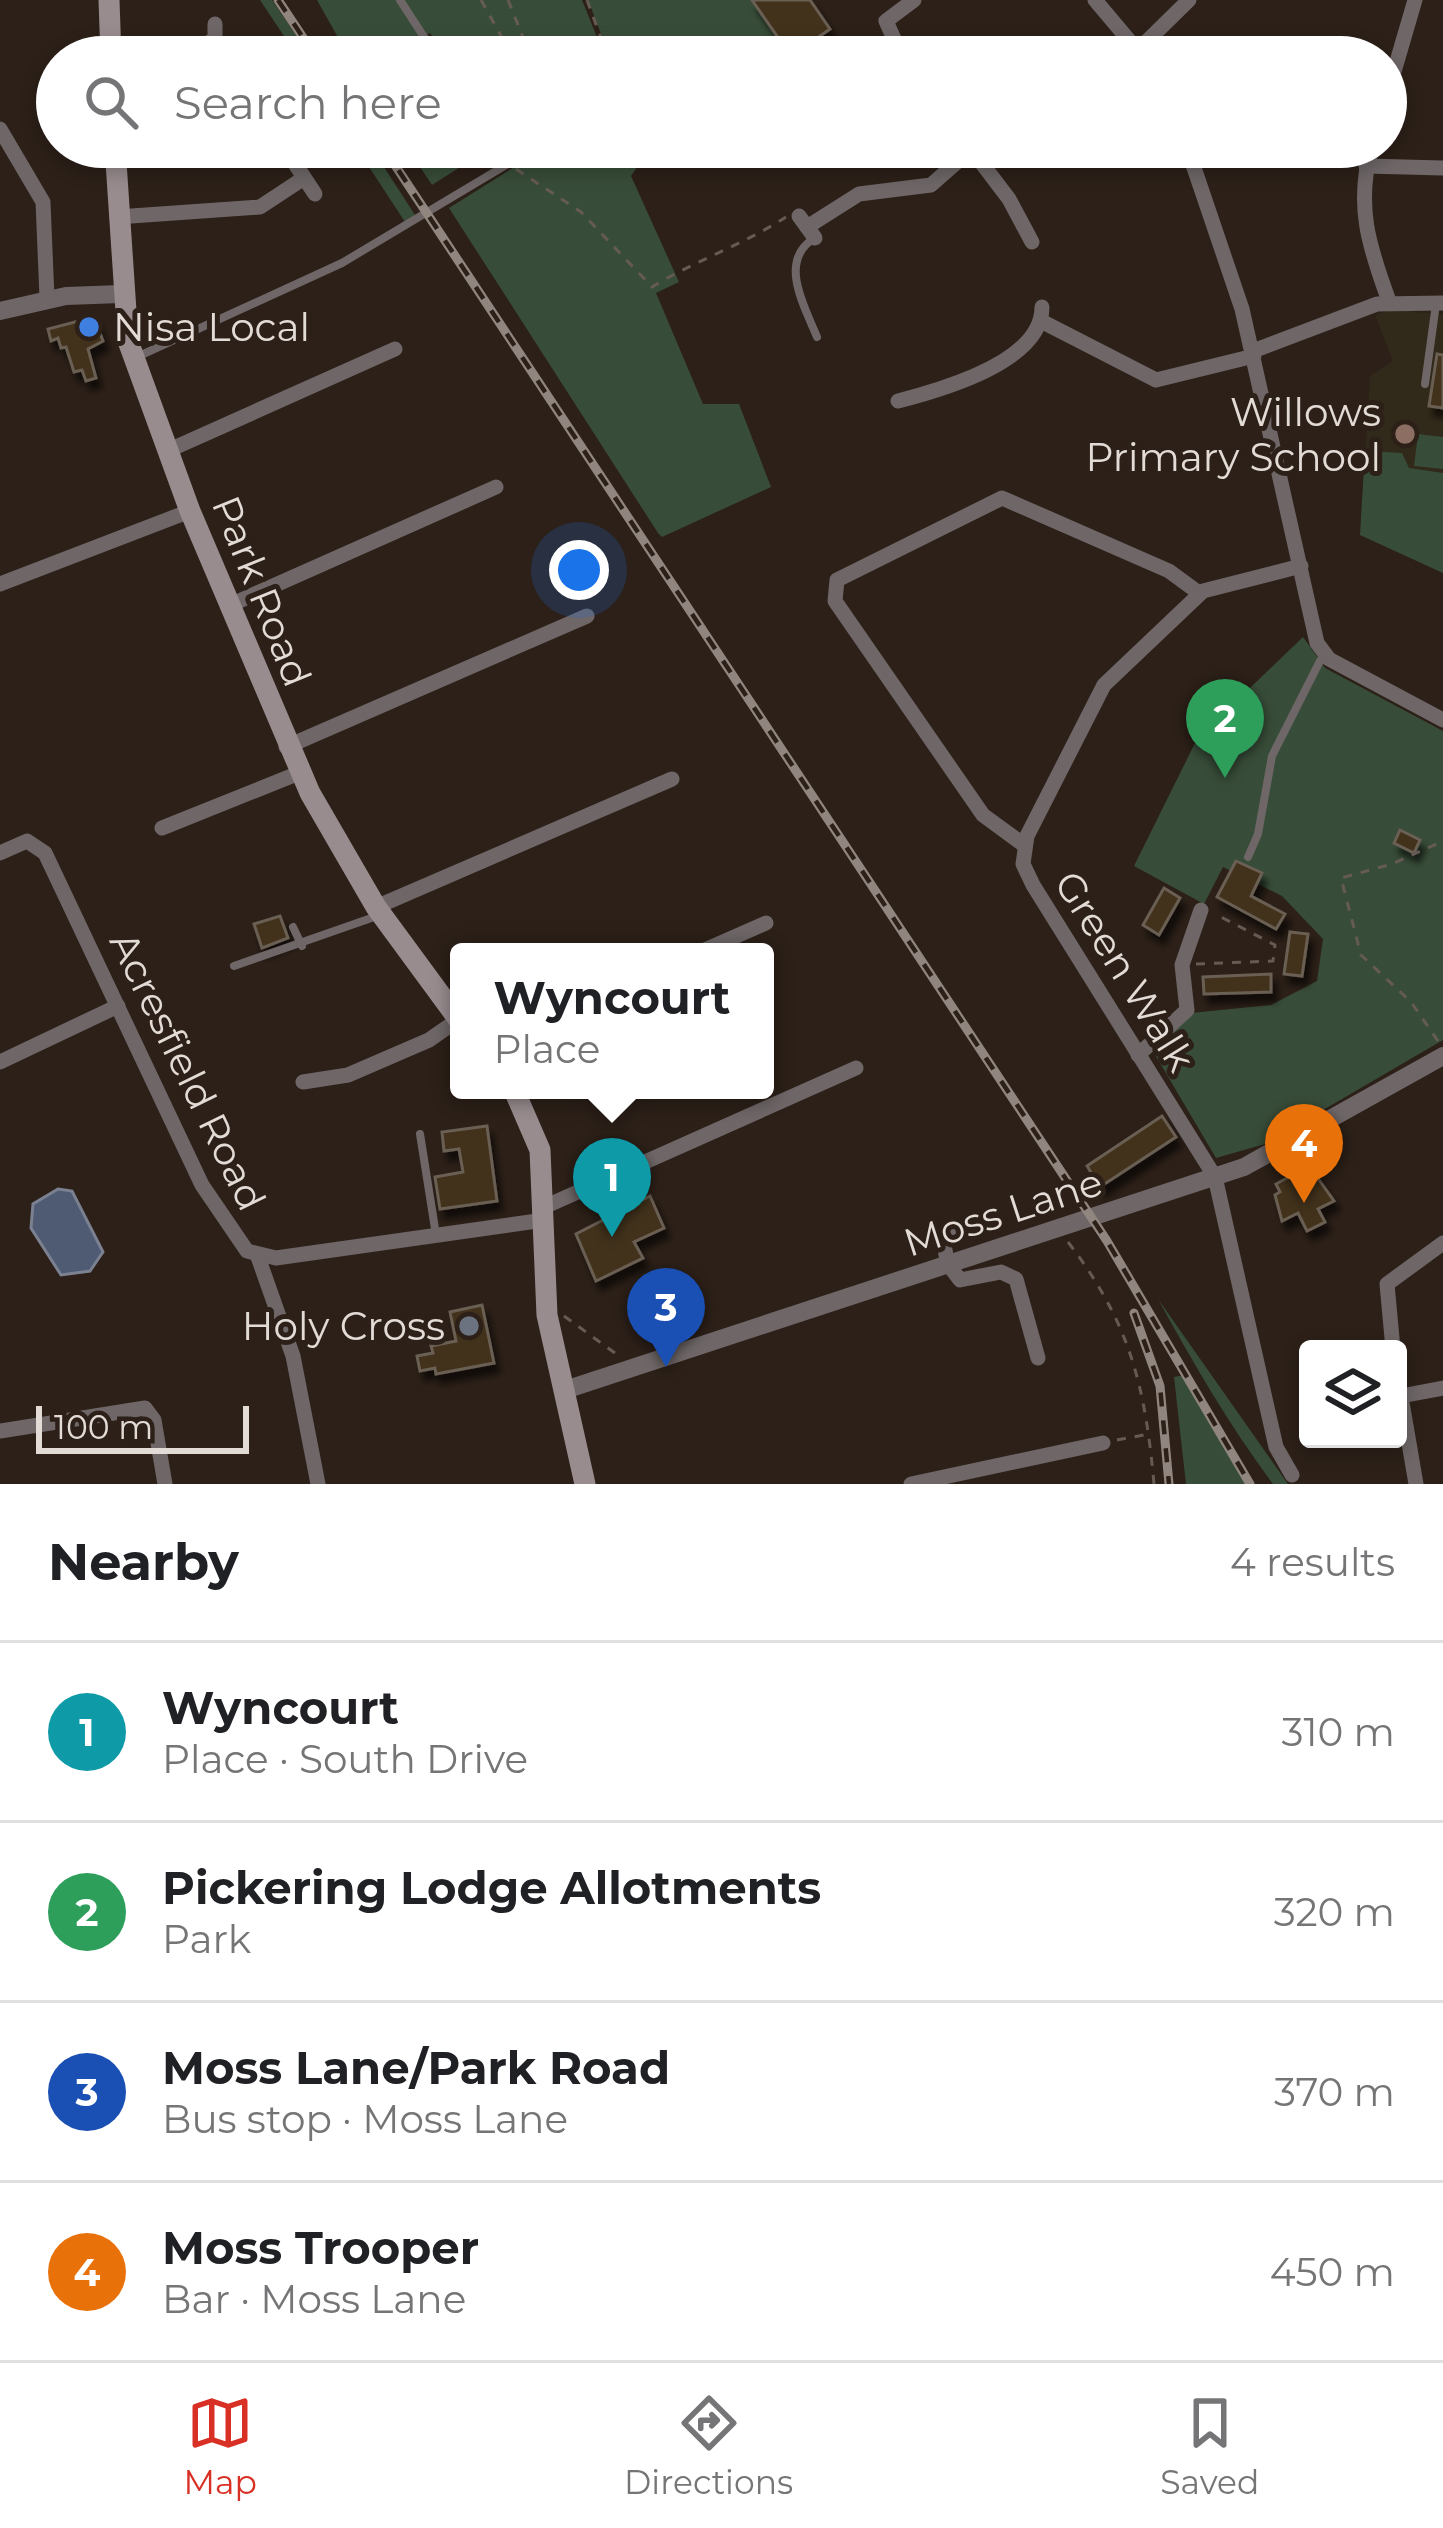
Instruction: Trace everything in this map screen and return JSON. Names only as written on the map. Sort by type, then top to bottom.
[{"type":"main road","points":[[109,0],[110,36]]},
{"type":"main road","name":"Park Road","points":[[116,168],[121,294],[132,360],[166,451],[299,773],[379,911],[450,1007]]},
{"type":"main road","points":[[518,1099],[540,1150],[547,1316],[585,1484]]},
{"type":"street","points":[[894,36],[886,21],[914,0]]},
{"type":"street","points":[[1095,0],[1126,36]]},
{"type":"street","points":[[1156,36],[1189,0]]},
{"type":"street","points":[[1404,36],[1414,0]]},
{"type":"street","points":[[215,24],[215,36]]},
{"type":"street","points":[[2,122],[43,202],[47,298]]},
{"type":"street","points":[[298,168],[315,194]]},
{"type":"street","points":[[807,227],[859,194],[932,185],[951,168]]},
{"type":"street","points":[[984,168],[1023,236]]},
{"type":"street","points":[[1195,168],[1231,270],[1324,654],[1443,720]]},
{"type":"street","points":[[1366,168],[1362,215],[1389,301]]},
{"type":"street","points":[[1407,168],[1443,169]]},
{"type":"street","points":[[118,217],[260,207],[304,178]]},
{"type":"street","points":[[0,311],[47,298],[121,294]]},
{"type":"street","points":[[898,401],[944,390],[988,369],[1027,341],[1041,314],[1156,380],[1253,353],[1389,301],[1439,303]]},
{"type":"street","points":[[166,451],[395,349]]},
{"type":"street","points":[[229,606],[496,487]]},
{"type":"street","points":[[1024,845],[983,814],[825,584],[1003,492],[1169,571],[1199,593]]},
{"type":"street","points":[[0,584],[190,511]]},
{"type":"street","name":"Green Walk","points":[[1292,1475],[1276,1447],[1215,1177],[1027,875],[1024,845],[1101,689],[1199,593],[1301,566]]},
{"type":"street","points":[[286,746],[587,616]]},
{"type":"street","points":[[162,828],[299,773]]},
{"type":"street","points":[[379,911],[672,779]]},
{"type":"street","name":"Acresfield Road","points":[[0,854],[35,842],[218,1214],[238,1244],[258,1257],[436,1237],[544,1214],[856,1068]]},
{"type":"street","points":[[1138,1054],[1186,1010],[1182,965],[1202,910]]},
{"type":"street","points":[[720,943],[766,922]]},
{"type":"street","points":[[0,1062],[118,1006]]},
{"type":"street","points":[[305,1075],[348,1075],[429,1040],[450,1025]]},
{"type":"street","name":"Moss Lane","points":[[565,1390],[1215,1177],[1281,1149],[1443,1052]]},
{"type":"street","points":[[980,1224],[943,1241],[948,1264],[960,1280],[1001,1272],[1016,1279],[1037,1358]]},
{"type":"street","points":[[1392,1340],[1387,1284],[1443,1244]]},
{"type":"street","points":[[258,1257],[293,1356],[318,1484]]},
{"type":"street","points":[[1407,1388],[1443,1388]]},
{"type":"street","points":[[0,1431],[145,1408],[154,1420],[165,1484]]},
{"type":"street","points":[[1407,1433],[1416,1484]]},
{"type":"street","points":[[911,1484],[1103,1443]]},
{"type":"lane","points":[[400,0],[423,36]]},
{"type":"lane","points":[[132,360],[303,282],[406,227],[500,168]]},
{"type":"lane","points":[[807,227],[795,278],[817,337]]},
{"type":"lane","points":[[1425,384],[1439,303]]},
{"type":"lane","points":[[1248,857],[1258,834],[1272,756],[1324,654]]},
{"type":"lane","points":[[234,966],[302,946],[379,911]]},
{"type":"lane","points":[[293,927],[302,946]]},
{"type":"lane","points":[[420,1134],[436,1237]]},
{"type":"path","points":[[481,0],[501,36]]},
{"type":"path","points":[[508,0],[522,36]]},
{"type":"path","points":[[586,0],[600,36]]},
{"type":"path","points":[[512,168],[581,212],[652,287],[694,262],[741,245],[788,216],[807,227]]},
{"type":"path","points":[[1443,841],[1341,878],[1361,955],[1411,1002],[1443,1052]]},
{"type":"path","points":[[1182,965],[1273,961],[1275,945],[1202,910]]},
{"type":"path","points":[[1062,1227],[1112,1304],[1131,1347],[1154,1484]]},
{"type":"path","points":[[547,1316],[567,1316],[583,1325],[632,1370]]},
{"type":"path","points":[[1103,1443],[1149,1433]]},
{"type":"shaded area","name":"Willows Primary School","points":[[1393,309],[1443,315],[1443,573],[1360,535],[1370,376],[1393,361],[1375,315]]},
{"type":"green space","points":[[260,0],[272,0],[297,36],[284,36]]},
{"type":"green space","points":[[317,0],[582,0],[597,36],[430,33],[337,36]]},
{"type":"green space","points":[[588,0],[752,0],[777,36],[602,36]]},
{"type":"green space","points":[[370,168],[385,168],[415,215],[405,222]]},
{"type":"green space","points":[[421,168],[459,168],[432,185]]},
{"type":"green space","points":[[513,168],[637,168],[631,176],[679,282],[656,293],[703,404],[739,404],[771,487],[662,537],[449,208]]},
{"type":"green space","points":[[1418,434],[1443,437],[1443,469],[1414,466]]},
{"type":"green space","points":[[1365,451],[1402,453],[1409,468],[1443,473],[1443,573],[1360,535]]},
{"type":"green space","points":[[1303,637],[1325,668],[1443,731],[1443,1040],[1265,1144],[1216,1158],[1154,1053],[1191,1013],[1271,1005],[1317,981],[1323,939],[1282,896],[1223,867],[1204,904],[1134,866],[1197,739]]},
{"type":"green space","points":[[1158,1299],[1288,1484],[1273,1484],[1257,1462]]},
{"type":"green space","points":[[1185,1375],[1247,1484],[1186,1484],[1174,1377]]},
{"type":"water","points":[[58,1189],[72,1191],[103,1252],[90,1271],[61,1275],[31,1228],[33,1204]]},
{"type":"building","points":[[752,0],[810,0],[830,29],[820,36],[777,36]]},
{"type":"building","points":[[94,317],[103,341],[88,349],[96,378],[86,381],[82,370],[74,372],[66,347],[61,348],[58,338],[51,341],[48,329]]},
{"type":"building","points":[[1437,354],[1443,355],[1443,408],[1429,406]]},
{"type":"building","points":[[1400,830],[1420,840],[1414,853],[1394,843]]},
{"type":"building","points":[[1236,861],[1262,873],[1251,896],[1285,914],[1276,929],[1217,897]]},
{"type":"building","points":[[1164,888],[1180,898],[1159,935],[1143,925]]},
{"type":"building","points":[[280,916],[288,938],[262,948],[254,924]]},
{"type":"building","points":[[1290,932],[1308,934],[1302,976],[1284,974]]},
{"type":"building","points":[[1271,974],[1271,992],[1204,994],[1203,977]]},
{"type":"building","points":[[1162,1116],[1176,1137],[1100,1187],[1087,1166]]},
{"type":"building","points":[[487,1126],[497,1201],[440,1209],[435,1177],[463,1172],[459,1149],[444,1151],[442,1132]]},
{"type":"building","points":[[1309,1166],[1334,1201],[1318,1209],[1325,1222],[1307,1231],[1298,1213],[1282,1221],[1275,1195],[1280,1192],[1276,1184]]},
{"type":"building","points":[[650,1196],[664,1228],[634,1242],[643,1258],[596,1281],[576,1234]]},
{"type":"building","name":"Holy Cross","points":[[482,1305],[494,1363],[436,1374],[435,1368],[420,1371],[417,1356],[433,1353],[431,1346],[456,1341],[450,1312]]},
{"type":"railway","points":[[278,0],[302,36]]},
{"type":"railway","points":[[397,168],[1107,1241],[1250,1484]]},
{"type":"railway","points":[[1134,1313],[1160,1386],[1169,1484]]},
{"type":"place","name":"Nisa Local","points":[[89,327]]},
{"type":"place","name":"Willows Primary School","points":[[1405,434]]},
{"type":"place","name":"Pickering Lodge Allotments","points":[[1225,778]]},
{"type":"place","name":"Moss Trooper","points":[[1304,1203]]},
{"type":"place","name":"Wyncourt","points":[[612,1237]]},
{"type":"place","name":"Holy Cross","points":[[469,1326]]},
{"type":"place","name":"Moss Lane/Park Road","points":[[666,1367]]}]
